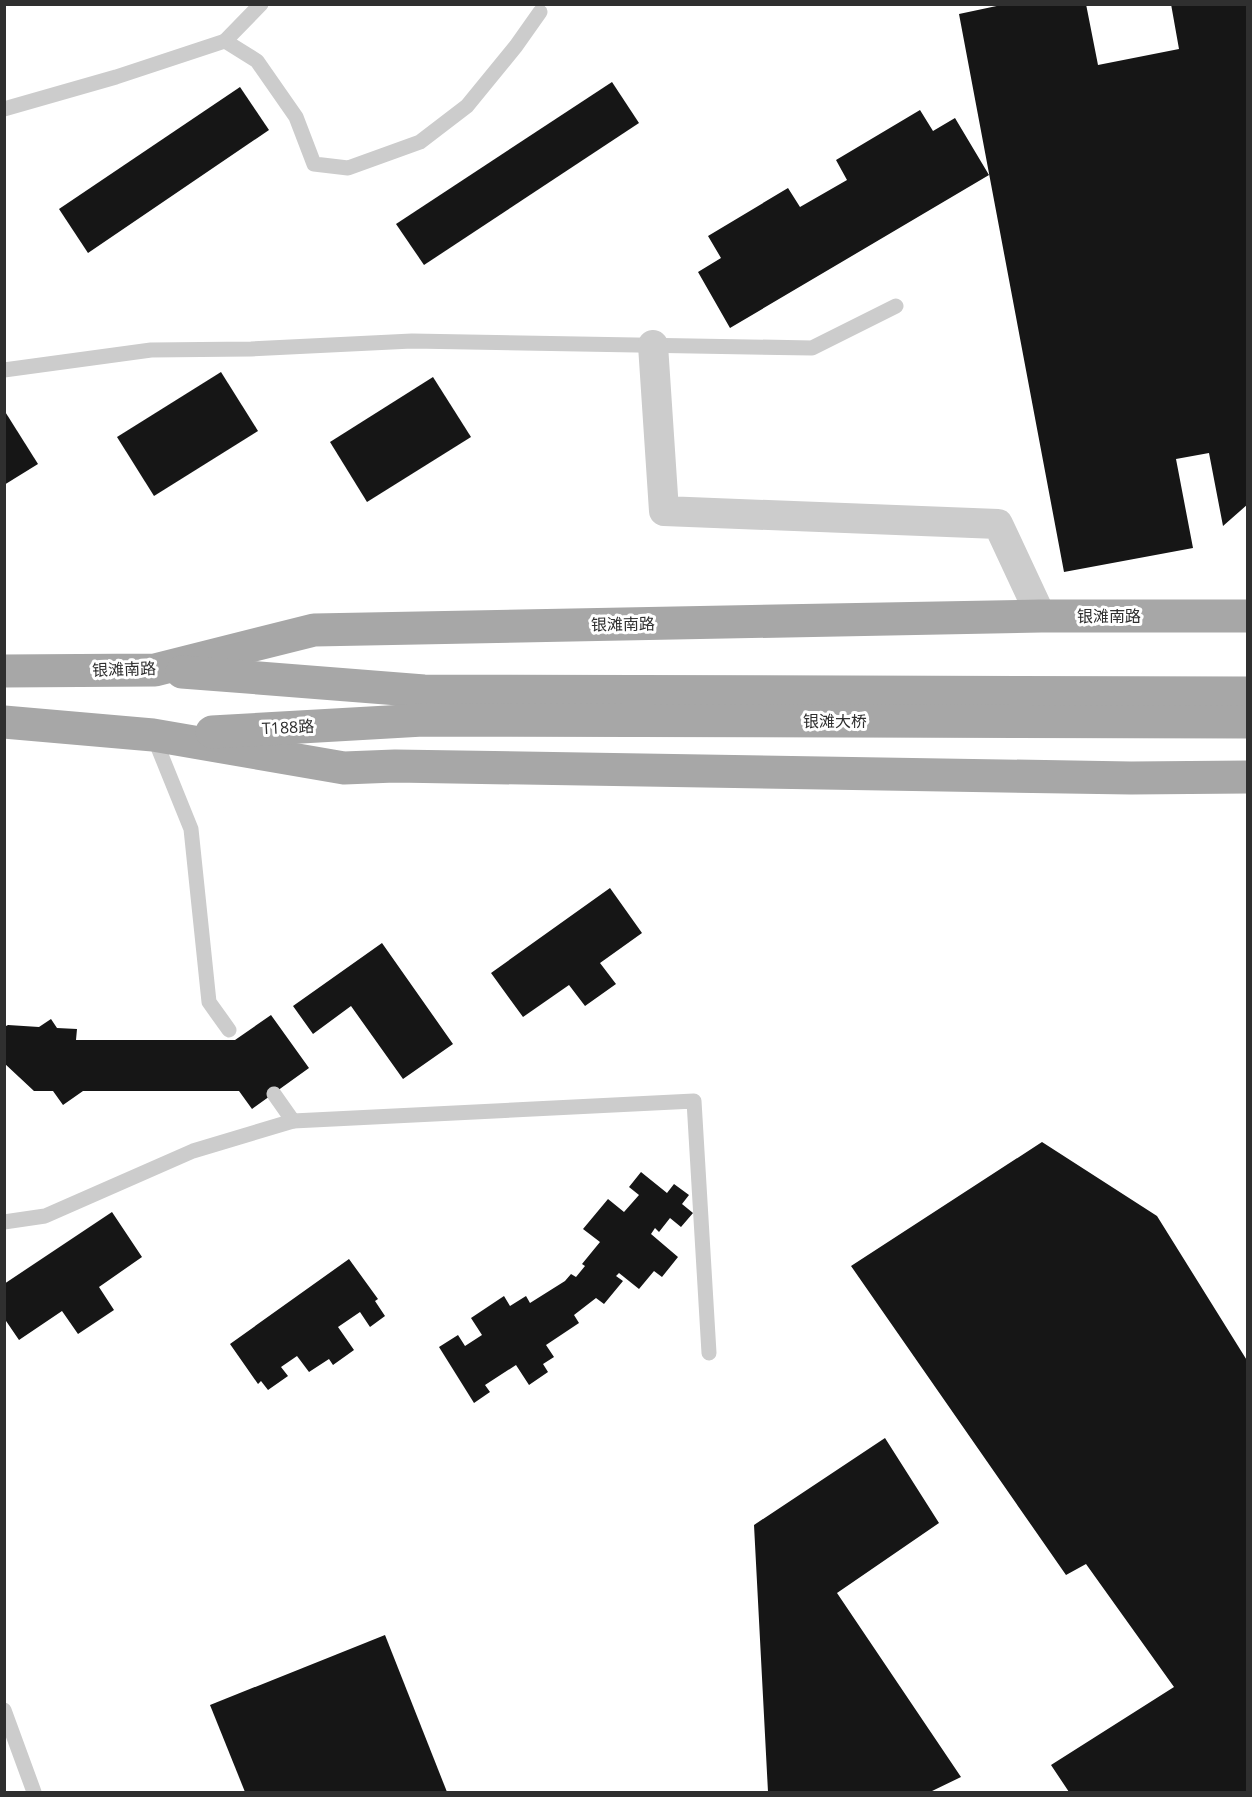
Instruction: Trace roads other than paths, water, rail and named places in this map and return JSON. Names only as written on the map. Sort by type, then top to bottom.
[{"type":"main road","name":"银滩南路","points":[[4,671],[155,670],[314,630],[1041,616],[1248,616]]},
{"type":"main road","points":[[155,670],[424,706]]},
{"type":"main road","name":"银滩大桥","points":[[424,706],[1248,693]]},
{"type":"main road","name":"银滩大桥","points":[[424,706],[1248,722]]},
{"type":"main road","name":"T188路","points":[[153,735],[424,706]]},
{"type":"main road","points":[[4,722],[153,735],[344,768],[395,766],[1131,778],[1248,777]]},
{"type":"street","points":[[653,345],[664,511],[998,524],[1041,616]]},
{"type":"lane","points":[[4,109],[225,41],[261,4]]},
{"type":"lane","points":[[225,41],[256,61],[297,117],[314,164],[348,168],[420,142],[467,106],[540,12]]},
{"type":"lane","points":[[4,370],[151,350],[251,349],[412,341],[812,348],[896,306]]},
{"type":"lane","points":[[153,735],[191,829],[209,1002],[229,1030]]},
{"type":"lane","points":[[274,1094],[293,1121]]},
{"type":"lane","points":[[4,1222],[45,1216],[193,1151],[293,1121],[694,1101],[709,1353]]},
{"type":"lane","points":[[4,1710],[34,1792]]}]
